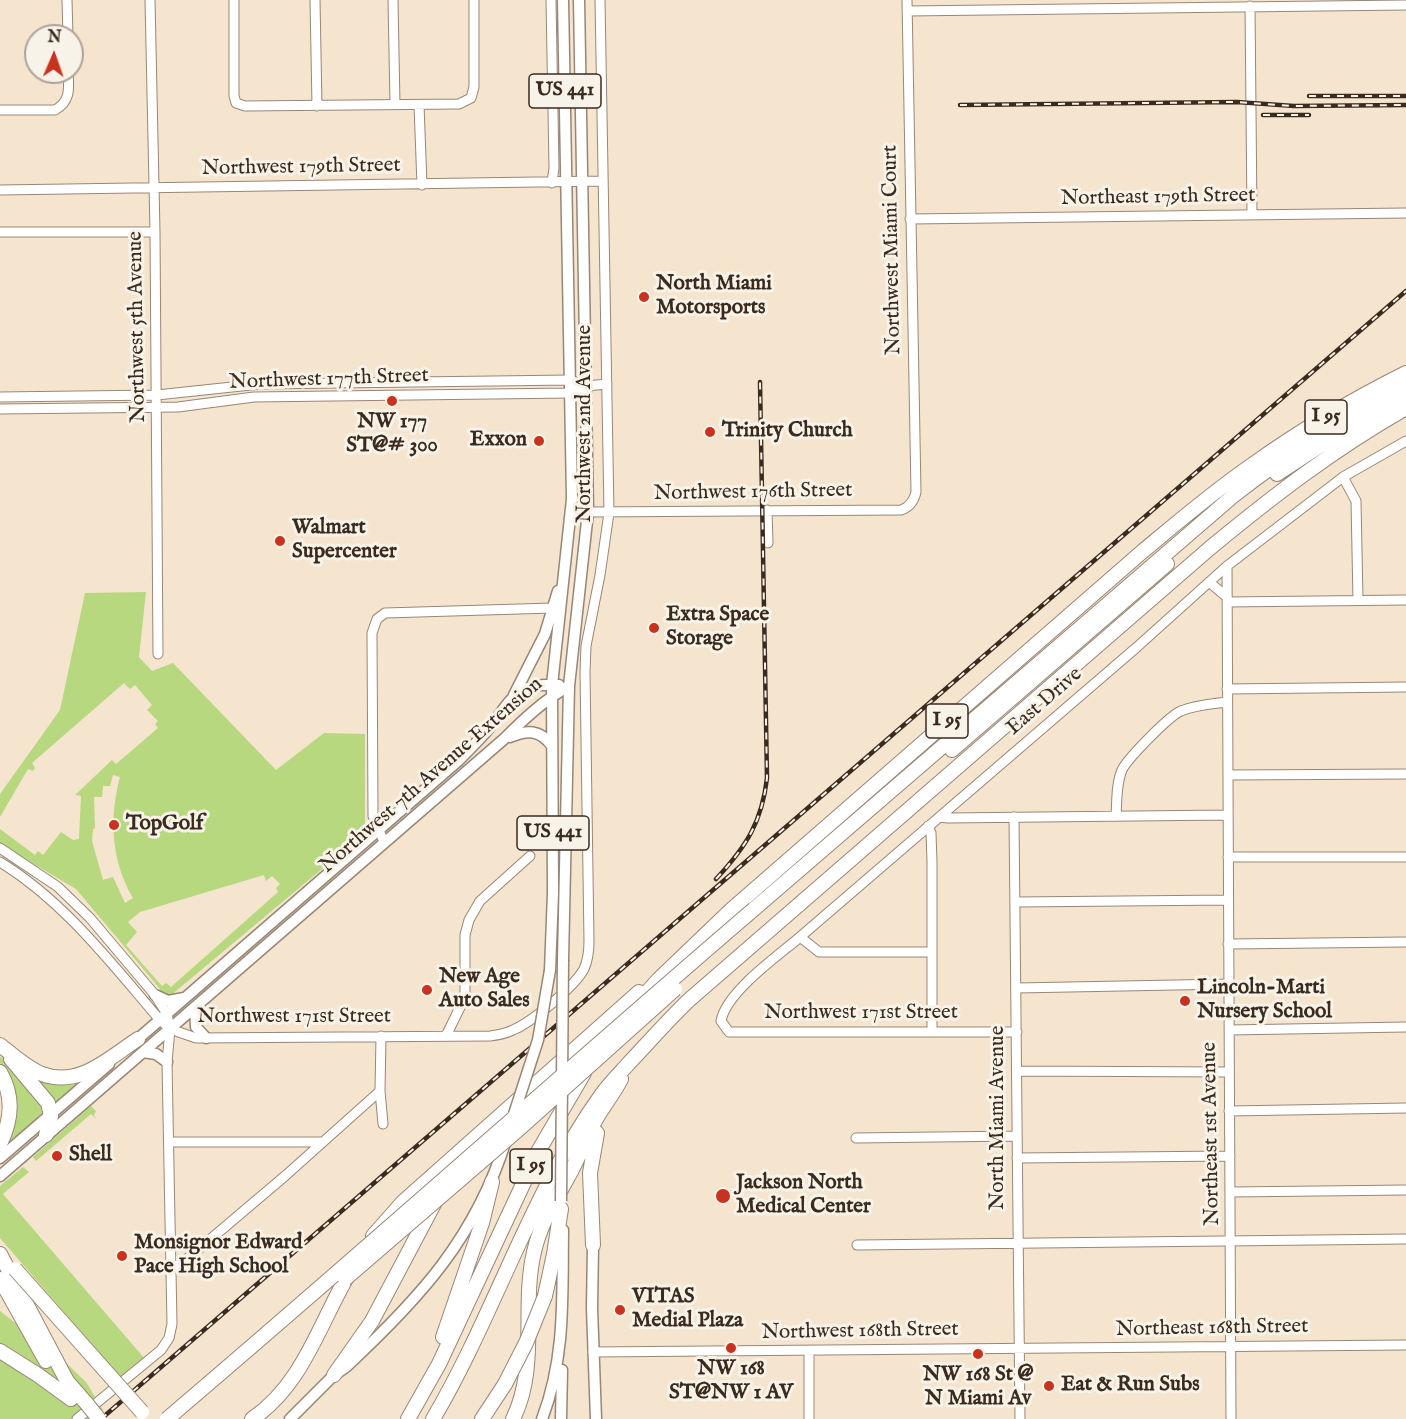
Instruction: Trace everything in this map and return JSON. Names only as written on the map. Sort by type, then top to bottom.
[{"type":"highway","name":"I 95","points":[[408,1419],[439,1364],[553,1123],[605,1042],[652,986],[731,910],[823,828],[1143,550],[1203,501],[1304,430],[1406,373]]},
{"type":"highway","points":[[181,1419],[519,1130],[757,912],[1233,496],[1299,447],[1346,417],[1406,384]]},
{"type":"highway","points":[[167,1419],[335,1276],[620,1024],[757,912],[1244,499],[1300,458],[1361,419],[1406,394]]},
{"type":"highway","name":"I 95","points":[[433,1419],[458,1374],[533,1213],[564,1153],[603,1092],[689,1000],[1276,493],[1365,431],[1406,408]]},
{"type":"highway","points":[[252,1419],[272,1404],[294,1376],[345,1280],[374,1235],[403,1202],[635,994],[652,986]]},
{"type":"highway","points":[[0,1046],[41,1073],[58,1078],[75,1077],[91,1071],[140,1046]]},
{"type":"highway","points":[[0,1046],[48,1103],[51,1116],[46,1135]]},
{"type":"highway","points":[[593,1245],[590,1173],[593,1144],[603,1110],[628,1064]]},
{"type":"highway","points":[[0,1072],[8,1086],[10,1104],[9,1122],[0,1144]]},
{"type":"highway","points":[[513,1419],[526,1377],[528,1290],[536,1246],[548,1212],[573,1168],[597,1116],[603,1110]]},
{"type":"highway","points":[[334,1375],[372,1321],[438,1195],[483,1131]]},
{"type":"highway","points":[[439,1364],[441,1341],[471,1257],[492,1182]]},
{"type":"highway","points":[[482,1419],[505,1384],[526,1343],[545,1296],[561,1205]]},
{"type":"highway","points":[[0,1253],[146,1415]]},
{"type":"highway","points":[[0,1253],[80,1410]]},
{"type":"highway","points":[[0,1279],[37,1345],[80,1410]]},
{"type":"highway","points":[[0,1351],[29,1369],[80,1410],[99,1419]]},
{"type":"main road","name":"Northwest 2nd Avenue","points":[[552,690],[572,506],[563,0]]},
{"type":"main road","name":"Northwest 2nd Avenue","points":[[569,686],[588,512],[579,0]]},
{"type":"main road","points":[[514,695],[540,644],[565,568]]},
{"type":"main road","name":"Northwest 7th Avenue Extension","points":[[0,1176],[140,1046],[164,1017],[459,760],[485,733],[514,695],[535,685],[552,690],[569,686]]},
{"type":"main road","name":"US 441","points":[[542,1419],[554,1383],[560,1352],[563,1220],[561,1205],[563,960],[569,686]]},
{"type":"main road","name":"Northwest 7th Avenue Extension","points":[[0,1158],[140,1046],[170,1029],[195,1008],[504,739],[552,690]]},
{"type":"main road","name":"US 441","points":[[290,1419],[334,1375],[345,1368],[434,1278],[463,1237],[492,1182],[538,1040],[550,970],[553,902],[552,690]]},
{"type":"main road","points":[[504,739],[521,732],[533,731],[543,735],[552,746]]},
{"type":"main road","points":[[155,995],[168,1001],[187,997]]},
{"type":"main road","points":[[195,1008],[196,1027],[206,1038]]},
{"type":"main road","points":[[140,1046],[167,1062]]},
{"type":"main road","points":[[593,1245],[593,1352],[596,1419]]},
{"type":"main road","points":[[560,1352],[562,1364],[561,1419]]},
{"type":"street","points":[[67,0],[68,24]]},
{"type":"street","name":"Northwest 5th Avenue","points":[[150,0],[157,395],[158,654]]},
{"type":"street","points":[[234,0],[234,96],[236,103],[245,106],[459,104],[471,98],[474,87],[474,0]]},
{"type":"street","points":[[315,0],[317,106]]},
{"type":"street","points":[[393,0],[394,105]]},
{"type":"street","points":[[551,0],[554,168],[552,183]]},
{"type":"street","name":"Northwest 2nd Avenue","points":[[553,1001],[576,980],[589,954],[586,645],[609,513],[600,0]]},
{"type":"street","name":"Northwest Miami Court","points":[[907,0],[916,492],[914,500]]},
{"type":"street","points":[[907,11],[1406,5]]},
{"type":"street","points":[[1250,6],[1252,215]]},
{"type":"street","points":[[0,110],[55,110],[63,106],[69,96],[68,84]]},
{"type":"street","points":[[419,105],[422,185]]},
{"type":"street","name":"Northwest 179th Street","points":[[0,190],[603,181]]},
{"type":"street","name":"Northeast 179th Street","points":[[910,219],[1406,213]]},
{"type":"street","points":[[0,232],[155,232]]},
{"type":"street","name":"Northwest 177th Street","points":[[0,397],[157,395],[260,384],[570,380],[586,386]]},
{"type":"street","name":"Northwest 177th Street","points":[[0,409],[189,407],[254,397],[570,393],[586,386],[607,384]]},
{"type":"street","name":"East Drive","points":[[723,1011],[761,969],[1137,647],[1227,566],[1342,477],[1406,441]]},
{"type":"street","points":[[1342,477],[1356,501],[1358,600]]},
{"type":"street","name":"Northwest 176th Street","points":[[588,512],[901,510],[914,500]]},
{"type":"street","points":[[767,510],[768,543]]},
{"type":"street","name":"Northeast 1st Avenue","points":[[1227,566],[1231,1419]]},
{"type":"street","points":[[1209,582],[1227,600],[1406,600]]},
{"type":"street","points":[[384,842],[373,816],[372,633],[377,619],[385,613],[553,608]]},
{"type":"street","points":[[1227,689],[1406,687]]},
{"type":"street","points":[[1116,816],[1122,769],[1144,742],[1179,711],[1227,702]]},
{"type":"street","points":[[1228,775],[1406,774]]},
{"type":"street","points":[[939,817],[1228,815]]},
{"type":"street","name":"North Miami Avenue","points":[[1014,817],[1020,1419]]},
{"type":"street","points":[[928,826],[931,833],[932,862],[932,1032]]},
{"type":"street","points":[[0,848],[58,887],[90,918],[155,995],[170,1029],[167,1062],[172,1324],[166,1345],[132,1376],[80,1410]]},
{"type":"street","points":[[446,1036],[465,997],[465,935],[469,920],[480,901],[530,856]]},
{"type":"street","points":[[1228,857],[1406,857]]},
{"type":"street","points":[[0,862],[25,877],[60,908],[164,1017]]},
{"type":"street","points":[[1016,902],[1228,900]]},
{"type":"street","points":[[800,937],[819,952],[932,952]]},
{"type":"street","points":[[1228,944],[1406,942]]},
{"type":"street","points":[[1017,988],[1228,984]]},
{"type":"street","name":"Northwest 171st Street","points":[[170,1029],[196,1038],[490,1036],[515,1030],[553,1001]]},
{"type":"street","name":"Northwest 171st Street","points":[[723,1011],[721,1021],[729,1032],[1017,1032]]},
{"type":"street","points":[[1228,1030],[1406,1027]]},
{"type":"street","points":[[381,1036],[380,1091],[383,1124]]},
{"type":"street","points":[[1017,1071],[1229,1072]]},
{"type":"street","points":[[171,1269],[187,1259],[380,1091]]},
{"type":"street","points":[[1229,1111],[1406,1108]]},
{"type":"street","points":[[856,1137],[1017,1136]]},
{"type":"street","points":[[168,1142],[323,1142]]},
{"type":"street","points":[[1017,1158],[1230,1156]]},
{"type":"street","points":[[1230,1192],[1406,1190]]},
{"type":"street","points":[[857,1245],[1406,1239]]},
{"type":"street","name":"Northeast 168th Street","points":[[1019,1349],[1406,1345]]},
{"type":"street","name":"Northwest 168th Street","points":[[593,1352],[1019,1349]]},
{"type":"street","points":[[809,1351],[809,1419]]},
{"type":"green space","points":[[146,592],[139,657],[152,671],[173,663],[276,770],[324,733],[365,734],[365,833],[170,996],[159,993],[160,989],[76,889],[0,844],[0,829],[35,855],[38,851],[43,855],[61,832],[73,840],[79,839],[81,796],[75,795],[112,760],[116,764],[158,728],[155,724],[158,721],[147,710],[152,705],[135,685],[130,689],[124,683],[32,763],[35,768],[33,771],[28,769],[0,817],[0,794],[60,710],[85,593]],"holes":[[[113,775],[120,777],[113,824],[116,854],[133,898],[125,903],[113,877],[103,880],[92,841],[95,828],[94,797],[102,797],[103,786],[110,786]],[[264,875],[266,881],[272,876],[280,884],[276,888],[278,892],[171,987],[166,983],[162,986],[126,945],[137,932],[128,922],[140,912]]]},
{"type":"green space","points":[[0,1057],[6,1060],[46,1109],[4,1151],[14,1124],[16,1105],[12,1082],[0,1063]]},
{"type":"green space","points":[[23,1067],[76,1082],[79,1084],[55,1103]]},
{"type":"green space","points":[[91,1106],[96,1111],[94,1115],[96,1119],[91,1114],[36,1161],[33,1157]]},
{"type":"green space","points":[[23,1167],[29,1172],[3,1194],[145,1359],[120,1377],[0,1238],[0,1186]]},
{"type":"green space","points":[[0,1311],[64,1361],[86,1382],[103,1410],[92,1419],[0,1419]]},
{"type":"railway","points":[[1309,96],[1406,96]]},
{"type":"railway","points":[[960,105],[1237,102],[1294,106],[1406,105]]},
{"type":"railway","points":[[1263,115],[1309,115]]},
{"type":"railway","points":[[101,1419],[1406,291]]},
{"type":"railway","points":[[716,879],[736,856],[751,833],[761,808],[767,778],[760,382]]},
{"type":"place","name":"North Miami Motorsports","points":[[644,297]]},
{"type":"place","name":"NW 177 ST@# 300","points":[[392,401]]},
{"type":"place","name":"Trinity Church","points":[[710,432]]},
{"type":"place","name":"Exxon","points":[[539,441]]},
{"type":"place","name":"Walmart Supercenter","points":[[280,541]]},
{"type":"place","name":"Extra Space Storage","points":[[654,628]]},
{"type":"place","name":"TopGolf","points":[[114,825]]},
{"type":"place","name":"New Age Auto Sales","points":[[427,990]]},
{"type":"place","name":"Lincoln-Marti Nursery School","points":[[1185,1001]]},
{"type":"place","name":"Shell","points":[[57,1156]]},
{"type":"place","name":"Jackson North Medical Center","points":[[723,1196]]},
{"type":"place","name":"Monsignor Edward Pace High School","points":[[122,1256]]},
{"type":"place","name":"VITAS Medial Plaza","points":[[620,1310]]},
{"type":"place","name":"NW 168 ST@NW 1 AV","points":[[731,1348]]},
{"type":"place","name":"NW 168 St @ N Miami Av","points":[[978,1354]]},
{"type":"place","name":"Eat & Run Subs","points":[[1049,1386]]}]
